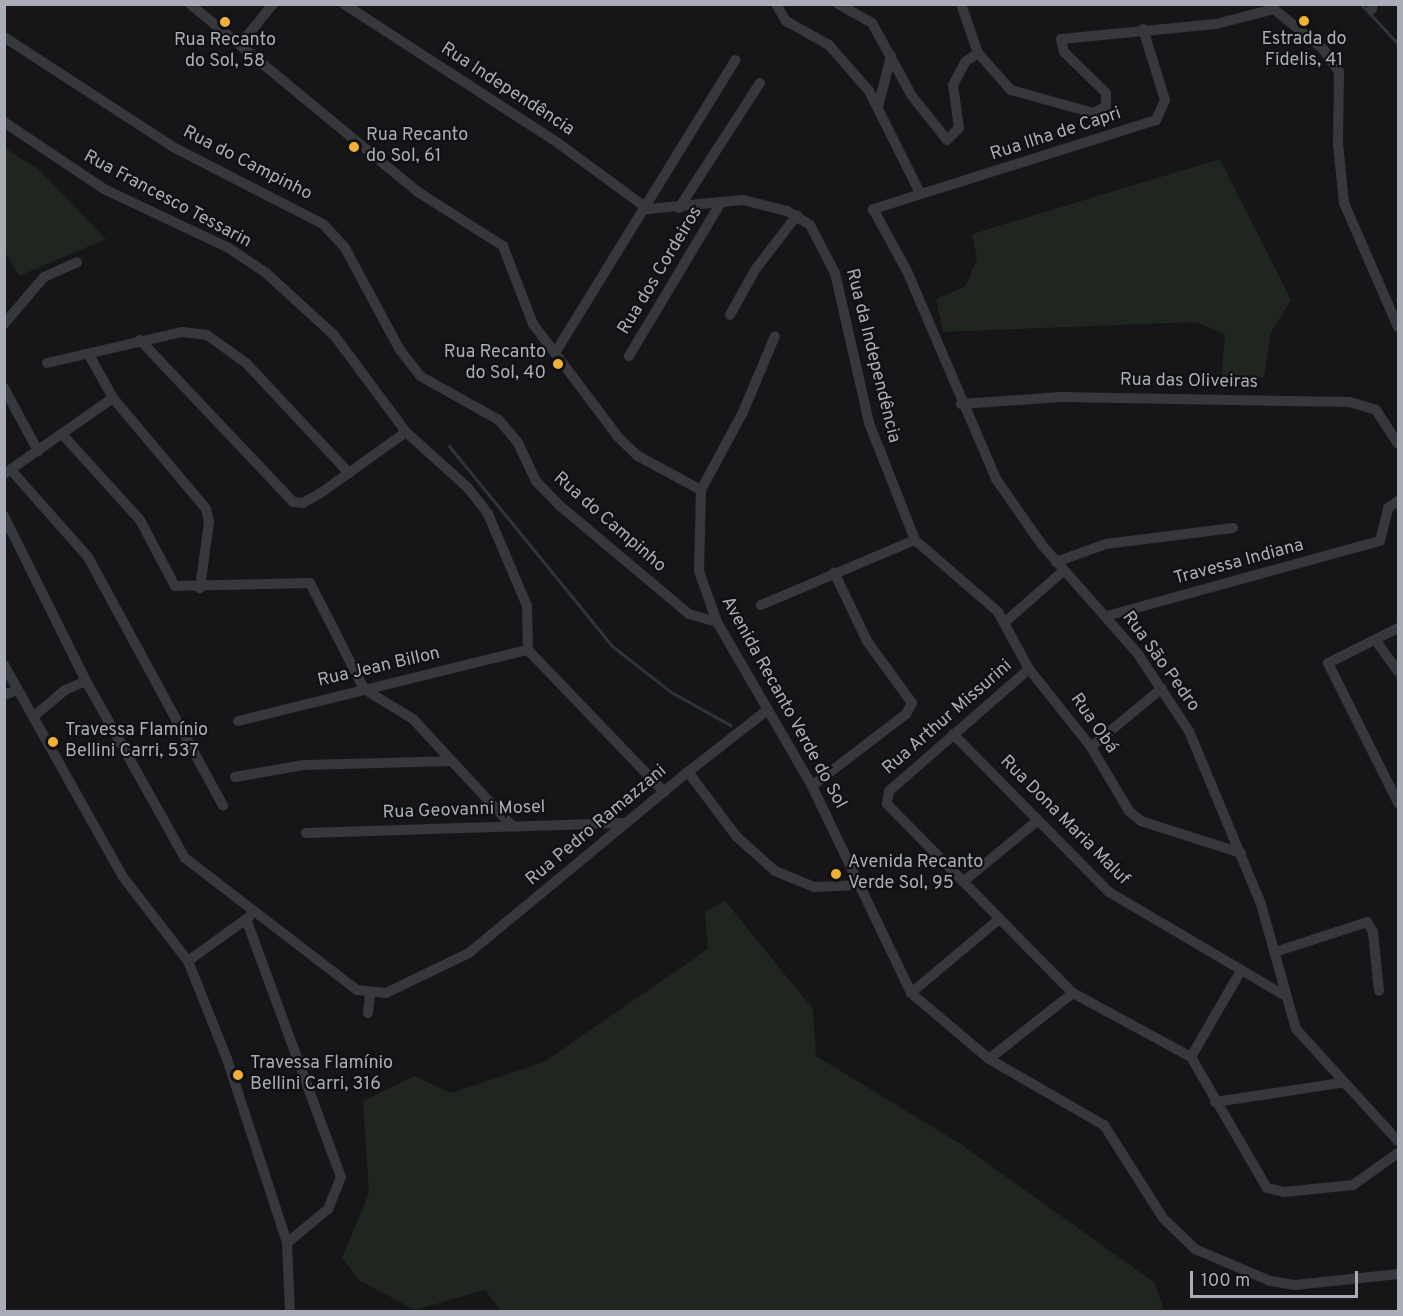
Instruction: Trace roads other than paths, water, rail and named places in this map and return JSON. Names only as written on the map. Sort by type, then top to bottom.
[{"type":"street","points":[[190,4],[242,42],[418,192],[503,246],[527,312],[555,353],[631,450],[701,490],[744,412],[775,336]]},
{"type":"street","points":[[258,4],[259,20]]},
{"type":"street","points":[[242,42],[273,4]]},
{"type":"street","name":"Rua Independência","points":[[344,4],[558,143],[648,209]]},
{"type":"street","points":[[776,4],[786,21],[830,45],[878,106],[920,193]]},
{"type":"street","points":[[838,4],[872,23],[912,96],[947,140],[959,128],[953,85],[965,62],[978,52]]},
{"type":"street","points":[[961,4],[978,52],[1011,90],[1094,113],[1106,106],[1106,93],[1064,51],[1059,40],[1143,29],[1216,24],[1271,7],[1323,49],[1339,72],[1338,144],[1344,203],[1398,327]]},
{"type":"street","name":"Rua Ilha de Capri","points":[[873,209],[1161,116],[1165,100],[1143,29]]},
{"type":"street","name":"Rua do Campinho","points":[[4,37],[175,148],[323,224],[350,257],[400,350],[420,376],[499,420],[518,443],[536,481],[559,505],[689,614],[717,622]]},
{"type":"street","points":[[878,106],[891,56]]},
{"type":"street","points":[[555,353],[648,209],[735,60]]},
{"type":"street","points":[[679,208],[760,83]]},
{"type":"street","name":"Rua Francesco Tessarin","points":[[4,122],[82,177],[229,248],[266,273],[334,335],[406,432],[468,488],[488,514],[526,606],[528,650]]},
{"type":"street","name":"Rua da Independência","points":[[648,209],[679,208],[721,202],[769,204],[797,215],[824,246],[835,273],[869,423],[915,540],[1005,621]]},
{"type":"street","name":"Rua dos Cordeiros","points":[[628,356],[721,202]]},
{"type":"street","name":"Rua São Pedro","points":[[873,209],[907,271],[961,404],[996,479],[1063,571],[1107,616],[1162,688],[1189,731],[1241,853],[1278,951],[1284,995],[1296,1029],[1341,1083],[1398,1141]]},
{"type":"street","points":[[730,315],[755,270],[797,215]]},
{"type":"street","points":[[4,324],[44,277],[77,262]]},
{"type":"street","points":[[47,363],[183,332],[226,344],[349,473]]},
{"type":"street","points":[[141,340],[293,502],[303,503],[406,432]]},
{"type":"street","points":[[88,355],[113,398],[206,509],[209,522],[200,588]]},
{"type":"street","points":[[4,388],[38,451]]},
{"type":"street","name":"Rua das Oliveiras","points":[[961,404],[1051,397],[1350,402],[1376,410],[1398,444]]},
{"type":"street","points":[[113,398],[8,472],[88,557],[223,806]]},
{"type":"street","points":[[62,434],[140,520],[170,581],[200,588],[306,581],[364,689],[412,719],[512,826]]},
{"type":"street","name":"Avenida Recanto Verde do Sol","points":[[701,490],[699,571],[717,622],[766,711],[812,786],[911,993],[989,1059],[1104,1125],[1163,1218],[1195,1248],[1270,1281],[1295,1285],[1398,1274]]},
{"type":"street","name":"Travessa Indiana","points":[[1107,616],[1380,541],[1388,508],[1398,501]]},
{"type":"street","points":[[4,516],[86,681],[185,858],[249,917],[345,984],[370,995],[368,1013]]},
{"type":"street","points":[[1056,562],[1106,544],[1233,528]]},
{"type":"street","points":[[761,605],[834,572],[915,540]]},
{"type":"street","points":[[1005,621],[1063,571]]},
{"type":"street","points":[[812,786],[906,714],[912,703],[867,641],[834,572]]},
{"type":"street","name":"Rua Obá","points":[[1005,621],[1029,669],[1091,747],[1129,812],[1141,821],[1241,853]]},
{"type":"street","points":[[1398,628],[1328,663],[1398,803]]},
{"type":"street","points":[[1376,640],[1398,671]]},
{"type":"street","points":[[528,650],[664,792]]},
{"type":"street","name":"Rua Jean Billon","points":[[238,721],[528,650]]},
{"type":"street","points":[[4,665],[123,877],[188,961],[287,1243],[290,1311]]},
{"type":"street","name":"Rua Arthur Missurini","points":[[964,881],[887,804],[889,791],[1029,669]]},
{"type":"street","points":[[33,717],[65,690],[86,681]]},
{"type":"street","points":[[1091,747],[1162,688]]},
{"type":"street","points":[[4,695],[17,690]]},
{"type":"street","points":[[688,772],[766,711]]},
{"type":"street","name":"Rua Dona Maria Maluf","points":[[953,734],[1109,892],[1240,972],[1284,995]]},
{"type":"street","points":[[235,777],[304,765],[452,761]]},
{"type":"street","name":"Rua Pedro Ramazzani","points":[[370,995],[405,985],[469,953],[623,823],[688,772],[737,837],[775,871],[797,884],[830,890],[859,885]]},
{"type":"street","points":[[1037,821],[964,881],[998,920],[1073,993],[1191,1057],[1253,1172],[1273,1191],[1353,1185],[1398,1154]]},
{"type":"street","name":"Rua Geovanni Mosel","points":[[306,833],[623,823]]},
{"type":"street","points":[[188,961],[249,917]]},
{"type":"street","points":[[249,917],[340,1178],[328,1209],[287,1243]]},
{"type":"street","points":[[911,993],[998,920]]},
{"type":"street","points":[[1278,951],[1367,921],[1373,932],[1379,991]]},
{"type":"street","points":[[1191,1057],[1240,972]]},
{"type":"street","points":[[989,1059],[1073,993]]},
{"type":"street","points":[[1215,1102],[1341,1083]]},
{"type":"waterway","points":[[1361,4],[1398,44]]},
{"type":"waterway","points":[[449,446],[612,646],[671,692],[730,725]]},
{"type":"place","name":"Estrada do Fidelis, 41","points":[[1304,21]]},
{"type":"place","name":"Rua Recanto do Sol, 58","points":[[225,22]]},
{"type":"place","name":"Rua Recanto do Sol, 61","points":[[354,147]]},
{"type":"place","name":"Rua Recanto do Sol, 40","points":[[558,364]]},
{"type":"place","name":"Travessa Flamínio Bellini Carri, 537","points":[[53,742]]},
{"type":"place","name":"Avenida Recanto Verde Sol, 95","points":[[836,874]]},
{"type":"place","name":"Travessa Flamínio Bellini Carri, 316","points":[[238,1075]]}]
